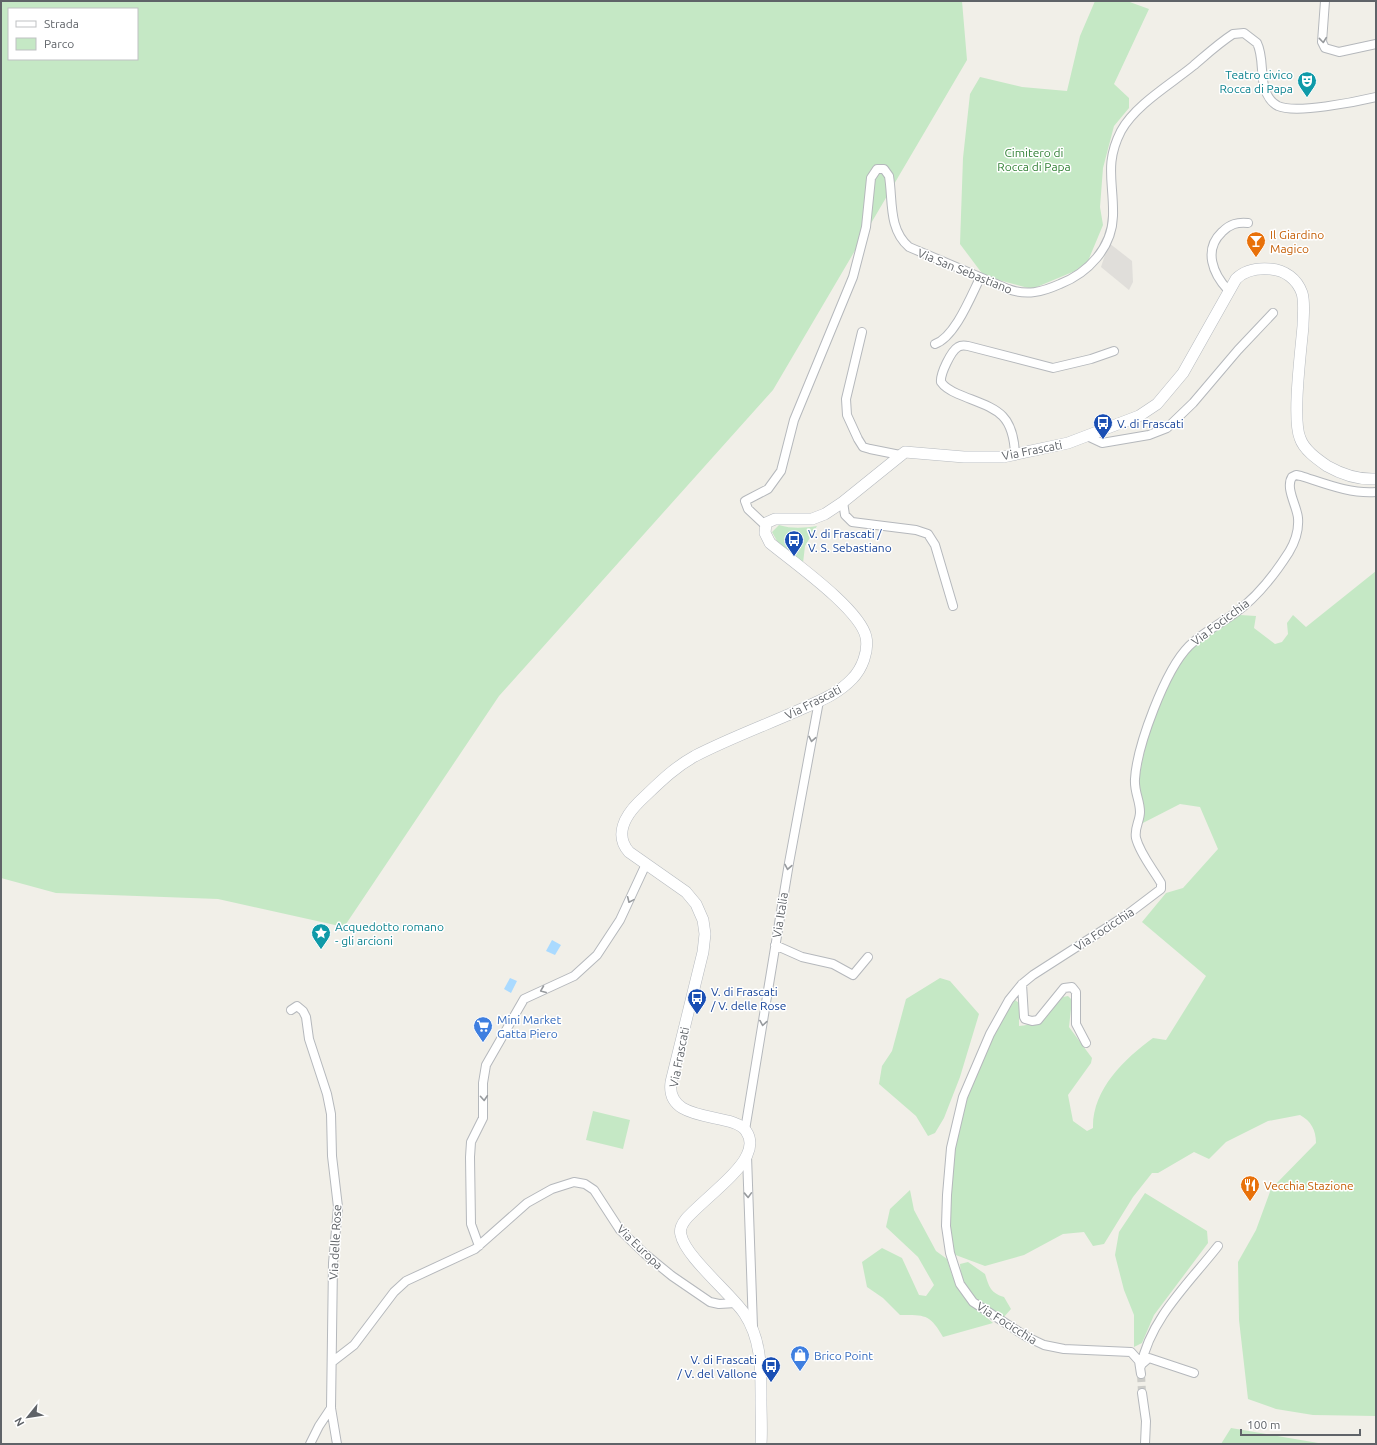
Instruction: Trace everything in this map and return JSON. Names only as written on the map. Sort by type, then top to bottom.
[{"type":"main road","name":"Via Frascati","points":[[900,454],[906,452],[964,457],[1003,457],[1068,442],[1132,420],[1157,404],[1187,366],[1233,282],[1242,274],[1250,270],[1262,269],[1282,272],[1292,278],[1298,284],[1302,295],[1303,304],[1297,422],[1300,439],[1309,452],[1333,469],[1353,478],[1376,479]]},
{"type":"main road","points":[[765,525],[770,520],[775,519],[815,519],[843,502],[900,454]]},
{"type":"main road","name":"Via Frascati","points":[[745,1130],[732,1124],[689,1112],[679,1104],[672,1093],[671,1082],[704,945],[704,927],[701,912],[690,896],[627,850],[622,838],[622,827],[629,812],[665,777],[679,766],[702,753],[819,701],[842,688],[856,675],[863,661],[866,637],[860,624],[849,609],[770,543],[765,533],[765,525]]},
{"type":"main road","points":[[745,1130],[750,1142],[747,1156],[737,1169],[686,1219],[680,1231],[682,1241],[688,1250],[736,1303],[753,1332],[760,1361],[761,1444]]},
{"type":"street","points":[[1325,1],[1322,42],[1325,48],[1338,52],[1376,44]]},
{"type":"street","name":"Via San Sebastiano","points":[[765,525],[748,509],[745,503],[747,499],[768,489],[781,471],[794,420],[853,277],[866,228],[871,178],[875,171],[882,168],[889,176],[895,226],[904,242],[919,252],[980,278],[1021,293],[1034,293],[1071,279],[1090,266],[1103,248],[1112,226],[1113,214],[1110,161],[1124,126],[1144,105],[1233,34],[1244,33],[1257,43],[1264,88],[1270,100],[1277,105],[1286,108],[1302,108],[1348,103],[1376,97]]},
{"type":"street","points":[[1228,290],[1219,279],[1213,265],[1213,246],[1217,238],[1227,228],[1235,223],[1248,223]]},
{"type":"street","points":[[935,344],[944,339],[950,332],[980,278]]},
{"type":"street","points":[[1087,436],[1102,442],[1149,435],[1167,428],[1182,414],[1238,350],[1273,313]]},
{"type":"street","points":[[862,332],[846,399],[847,415],[863,447],[900,454]]},
{"type":"street","points":[[1015,454],[1012,431],[1006,418],[985,404],[950,390],[941,382],[942,373],[955,349],[961,345],[968,346],[1053,368],[1096,358],[1114,351]]},
{"type":"street","name":"Via Focicchia","points":[[1141,1369],[1138,1358],[1131,1352],[1060,1349],[1032,1340],[986,1312],[970,1299],[960,1284],[952,1262],[946,1236],[950,1158],[957,1117],[965,1090],[990,1034],[1006,1005],[1022,984],[1135,909],[1161,889],[1161,883],[1140,847],[1136,835],[1140,812],[1135,794],[1135,777],[1147,725],[1166,683],[1184,652],[1193,642],[1247,603],[1262,588],[1289,552],[1295,539],[1299,523],[1296,506],[1289,486],[1292,477],[1298,475],[1338,488],[1362,492],[1376,492]]},
{"type":"street","points":[[843,502],[845,515],[852,522],[916,530],[930,536],[942,568],[952,606]]},
{"type":"street","name":"Via Italia","points":[[745,1130],[775,945],[819,701]]},
{"type":"street","points":[[479,1246],[471,1224],[470,1157],[472,1139],[483,1118],[483,1083],[485,1069],[522,1001],[528,996],[574,976],[593,959],[620,920],[646,864]]},
{"type":"street","points":[[775,945],[802,957],[833,964],[853,976],[868,957]]},
{"type":"street","points":[[1022,984],[1024,1017],[1032,1021],[1038,1020],[1064,988],[1072,987],[1076,992],[1076,1024],[1086,1043]]},
{"type":"street","name":"Via delle Rose","points":[[291,1010],[297,1006],[304,1014],[309,1039],[331,1110],[332,1164],[338,1207],[333,1258],[331,1408],[337,1444]]},
{"type":"street","points":[[747,1156],[753,1332]]},
{"type":"street","name":"Via Europa","points":[[332,1362],[354,1345],[402,1284],[413,1276],[479,1246],[531,1200],[571,1182],[587,1184],[594,1190],[620,1230],[661,1267],[710,1302],[719,1304],[736,1303]]},
{"type":"street","points":[[1141,1369],[1144,1353],[1160,1318],[1218,1246]]},
{"type":"street","points":[[1141,1369],[1149,1358],[1194,1373]]},
{"type":"street","points":[[1142,1393],[1146,1421],[1145,1444]]},
{"type":"street","points":[[310,1444],[319,1426],[331,1408]]},
{"type":"shaded area","points":[[1109,243],[1132,261],[1133,282],[1129,290],[1101,267]]},
{"type":"green space","points":[[1,1],[962,1],[967,60],[773,390],[499,696],[344,927],[218,899],[56,893],[1,878]]},
{"type":"green space","name":"Cimitero di Rocca di Papa","points":[[1095,1],[1127,1],[1149,9],[1114,84],[1129,98],[1129,108],[1114,126],[1103,168],[1100,207],[1103,225],[1088,261],[1075,271],[1032,289],[984,276],[960,244],[963,158],[970,94],[980,77],[1022,87],[1067,91],[1080,36]]},
{"type":"green space","points":[[779,525],[798,528],[817,526],[805,546],[803,563],[777,541],[772,532]]},
{"type":"green space","points":[[1376,571],[1376,1416],[1313,1415],[1276,1409],[1248,1399],[1239,1320],[1238,1262],[1256,1230],[1271,1189],[1316,1143],[1312,1126],[1304,1117],[1300,1115],[1268,1121],[1226,1142],[1209,1159],[1194,1152],[1158,1173],[1152,1173],[1133,1197],[1104,1244],[1093,1246],[1084,1232],[1063,1234],[1024,1255],[985,1266],[953,1254],[950,1237],[952,1167],[957,1130],[967,1096],[988,1046],[1015,1000],[1019,1003],[1019,1026],[1034,1023],[1040,1020],[1049,1013],[1063,997],[1068,996],[1072,1000],[1069,1027],[1092,1058],[1091,1063],[1068,1095],[1073,1121],[1087,1131],[1093,1128],[1094,1114],[1098,1101],[1104,1088],[1112,1077],[1131,1056],[1153,1038],[1166,1040],[1206,976],[1142,922],[1166,893],[1183,888],[1218,849],[1200,807],[1180,804],[1139,825],[1137,790],[1143,757],[1152,721],[1175,668],[1199,640],[1240,615],[1256,616],[1254,628],[1275,644],[1282,642],[1288,634],[1287,623],[1293,615],[1306,627]]},
{"type":"green space","points":[[940,978],[950,981],[979,1014],[960,1077],[944,1118],[935,1133],[928,1136],[916,1116],[879,1084],[882,1066],[892,1051],[906,999]]},
{"type":"green space","points":[[593,1111],[630,1120],[623,1149],[586,1140]]},
{"type":"green space","points":[[910,1190],[914,1210],[936,1251],[947,1259],[952,1275],[964,1297],[993,1323],[943,1337],[934,1324],[926,1317],[900,1315],[883,1298],[867,1287],[862,1262],[882,1248],[902,1258],[919,1295],[926,1296],[934,1285],[918,1257],[886,1227],[890,1209]]},
{"type":"green space","points":[[1145,1193],[1207,1231],[1208,1243],[1154,1315],[1142,1343],[1134,1347],[1134,1315],[1124,1290],[1115,1255],[1119,1232]]},
{"type":"green space","points":[[968,1262],[985,1274],[989,1286],[996,1294],[1004,1297],[1011,1309],[1003,1318],[980,1303],[968,1290],[961,1274],[960,1264]]},
{"type":"green space","points":[[1231,1428],[1324,1444],[1221,1444]]},
{"type":"water","points":[[552,940],[561,945],[555,955],[546,951]]},
{"type":"water","points":[[510,978],[517,981],[511,993],[504,989]]},
{"type":"tunnel","points":[[1141,1374],[1142,1393]]},
{"type":"place","name":"Teatro civico Rocca di Papa","points":[[1307,98]]},
{"type":"place","name":"Il Giardino Magico","points":[[1256,258]]},
{"type":"place","name":"V. di Frascati","points":[[1103,440]]},
{"type":"place","name":"V. di Frascati / V. S. Sebastiano","points":[[794,557]]},
{"type":"place","name":"Acquedotto romano - gli arcioni","points":[[321,950]]},
{"type":"place","name":"V. di Frascati / V. delle Rose","points":[[697,1015]]},
{"type":"place","name":"Mini Market Gatta Piero","points":[[483,1043]]},
{"type":"place","name":"Vecchia Stazione","points":[[1250,1202]]},
{"type":"place","name":"Brico Point","points":[[800,1372]]},
{"type":"place","name":"V. di Frascati / V. del Vallone","points":[[771,1383]]}]
